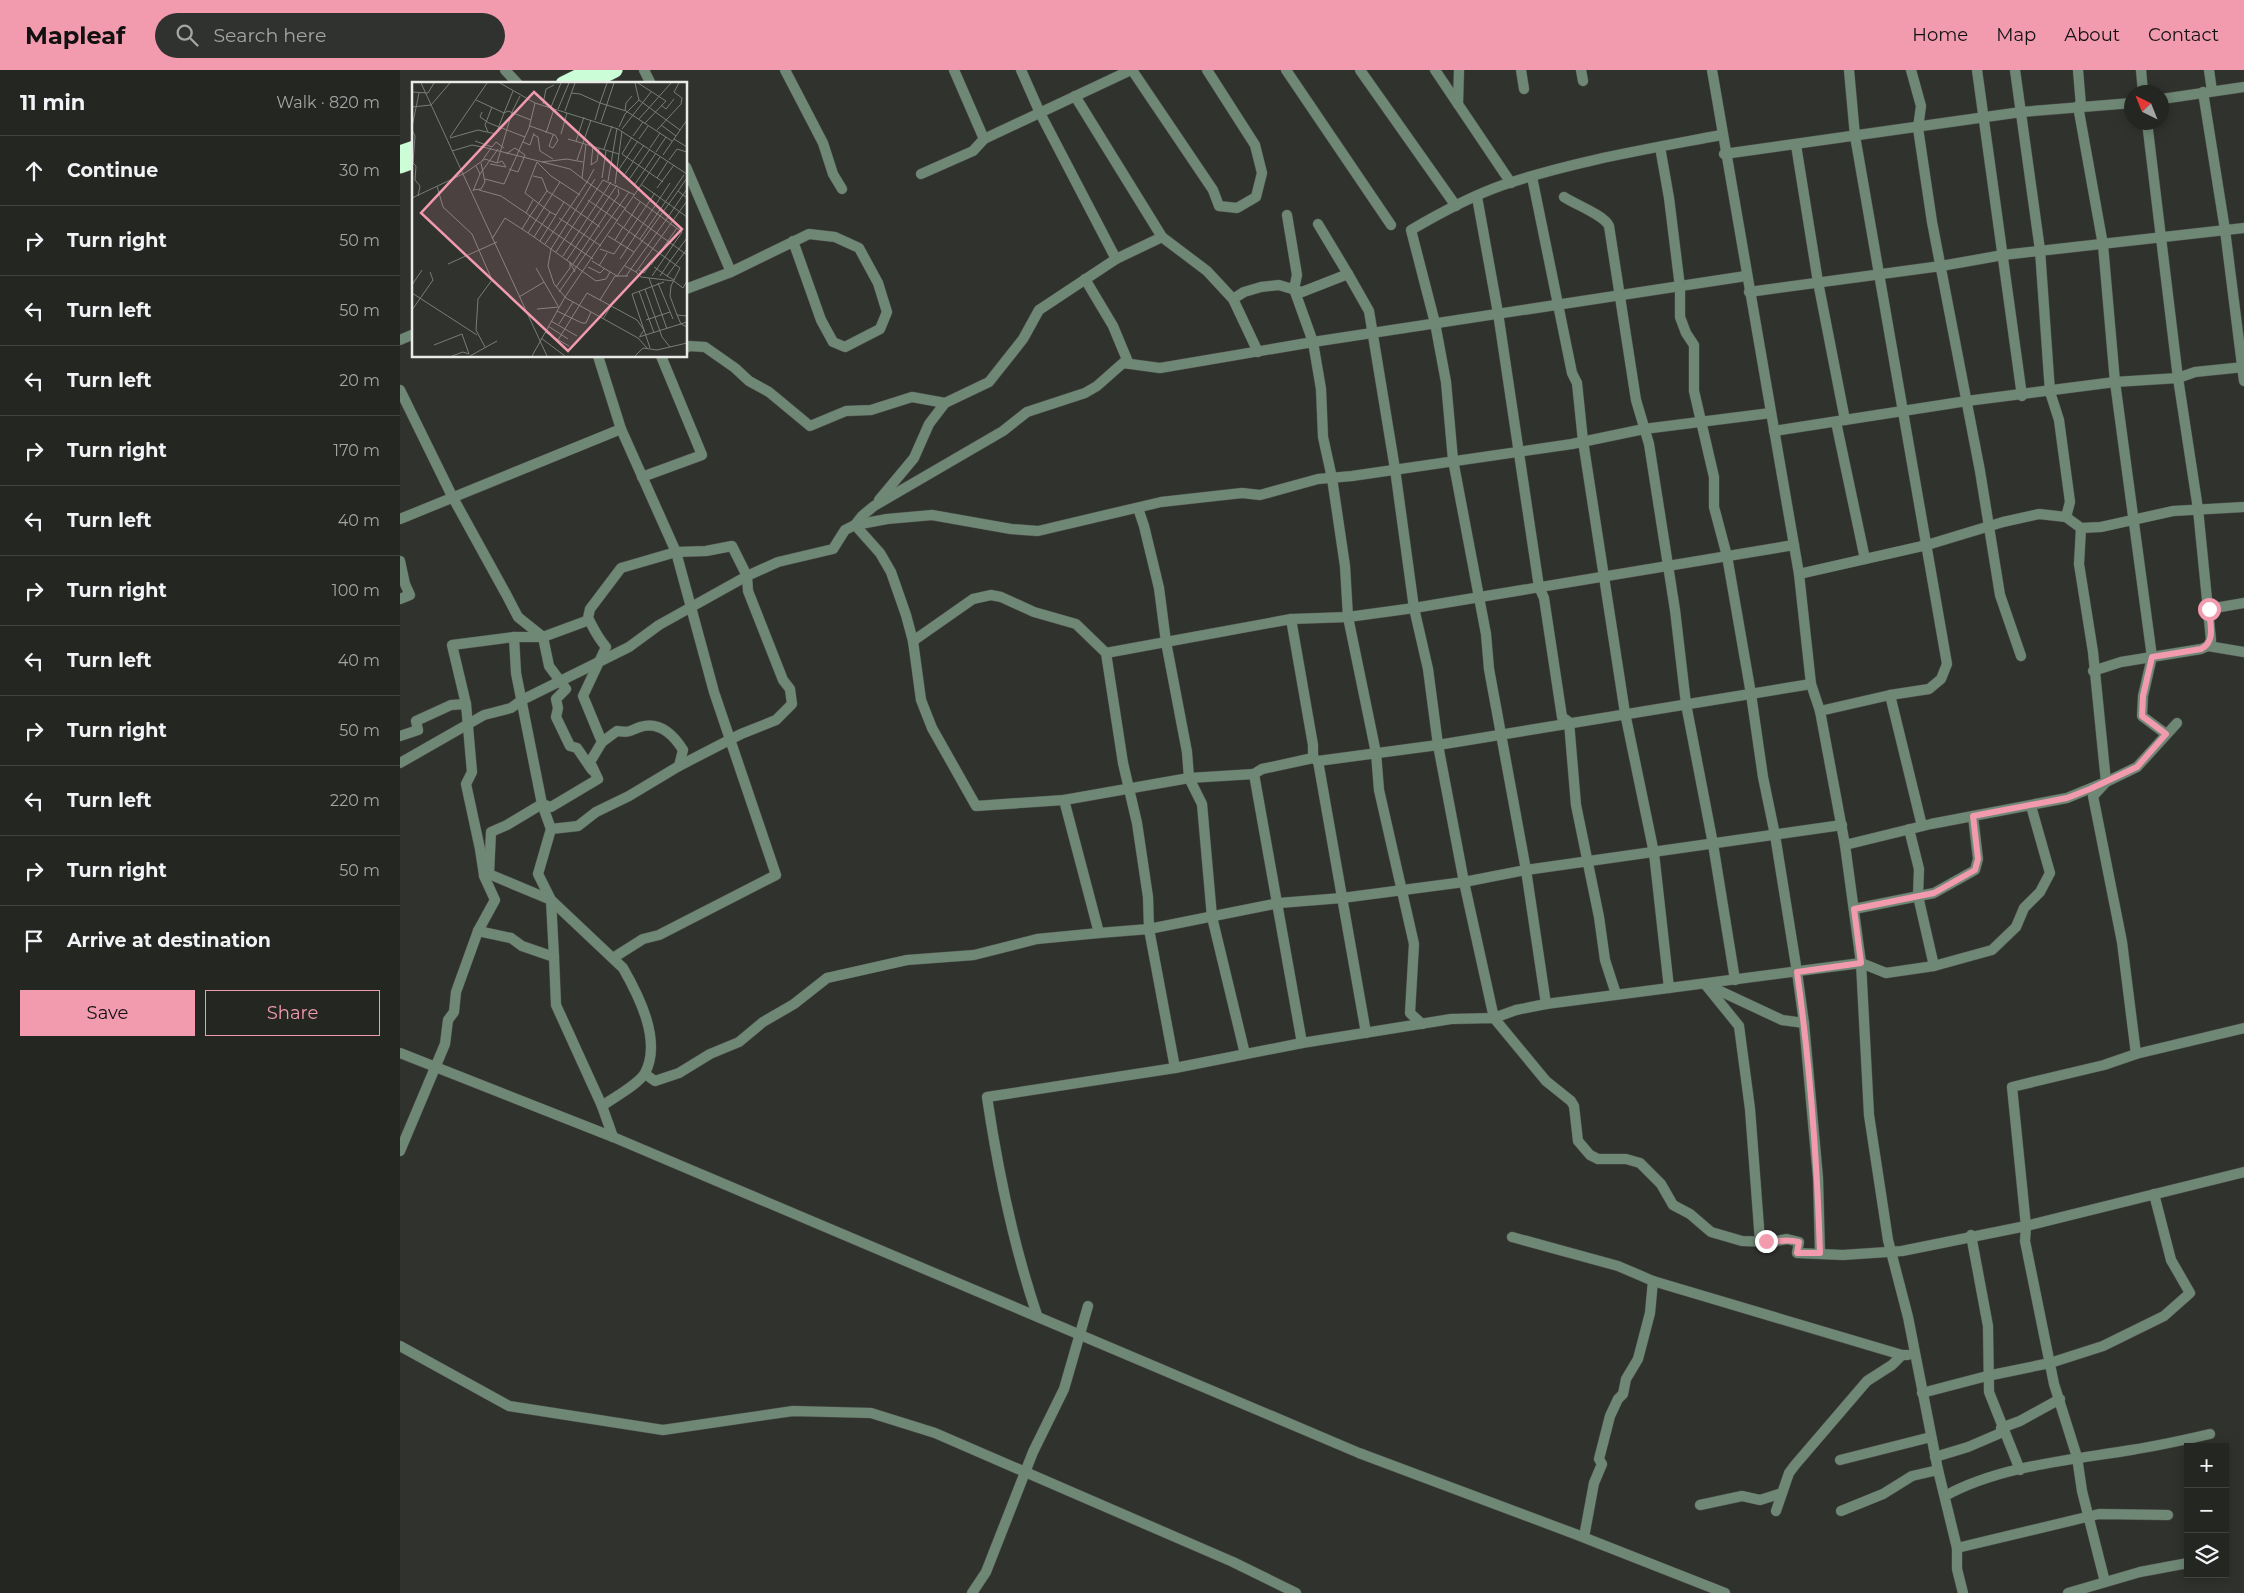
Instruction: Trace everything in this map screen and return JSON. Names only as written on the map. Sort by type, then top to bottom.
[{"type":"highway","points":[[567,82],[591,70]]},
{"type":"highway","points":[[591,82],[615,70]]},
{"type":"highway","points":[[400,153],[412,149]]},
{"type":"highway","points":[[400,166],[412,162]]},
{"type":"street","points":[[505,70],[516,82]]},
{"type":"street","points":[[644,70],[651,82]]},
{"type":"street","points":[[785,70],[823,143],[833,174],[842,189]]},
{"type":"street","points":[[954,70],[984,139]]},
{"type":"street","points":[[1021,70],[1040,113],[1116,259]]},
{"type":"street","points":[[922,174],[973,151],[984,139],[1132,70],[1213,190],[1219,206],[1237,208],[1256,197],[1262,173],[1255,145],[1207,70]]},
{"type":"street","points":[[1286,70],[1391,225]]},
{"type":"street","points":[[1360,70],[1456,206]]},
{"type":"street","points":[[1435,70],[1511,183]]},
{"type":"street","points":[[1458,104],[1459,70]]},
{"type":"street","points":[[1521,70],[1524,89]]},
{"type":"street","points":[[1581,70],[1583,81]]},
{"type":"street","points":[[1712,70],[1724,154],[1799,574],[1811,684],[1820,710],[1842,825],[1861,963],[1869,1115],[1890,1252],[1908,1317],[1935,1457],[1957,1548],[1957,1569],[1963,1593]]},
{"type":"street","points":[[1820,710],[1929,689],[1941,679],[1947,664],[1855,136],[1849,70]]},
{"type":"street","points":[[1911,70],[1921,106],[1918,128],[2000,595],[2021,656]]},
{"type":"street","points":[[1977,70],[2022,396]]},
{"type":"street","points":[[2015,70],[2040,250],[2050,392],[2059,420],[2070,502],[2066,517]]},
{"type":"street","points":[[2078,70],[2079,106],[2103,245],[2115,382],[2152,657],[2143,696],[2142,716],[2166,734]]},
{"type":"street","points":[[2141,70],[2142,85]]},
{"type":"street","points":[[2209,70],[2208,91],[2244,381]]},
{"type":"street","points":[[2169,98],[2244,87]]},
{"type":"street","points":[[1075,96],[1162,237],[1207,271],[1233,300],[1258,352]]},
{"type":"street","points":[[1724,154],[2022,112],[2124,103]]},
{"type":"street","points":[[2147,130],[2163,239],[2178,378],[2198,509],[2209,609],[2211,640],[2208,646]]},
{"type":"street","points":[[1546,1004],[1526,870],[1489,669],[1480,597],[1453,460],[1446,382],[1435,323],[1411,230],[1456,206],[1511,183],[1576,164],[1721,135]]},
{"type":"street","points":[[1796,145],[1840,421],[1865,559]]},
{"type":"street","points":[[1660,147],[1670,198],[1680,287],[1680,317],[1686,333],[1694,345],[1694,391],[1714,477],[1714,508],[1727,556],[1752,694],[1763,777],[1776,835],[1797,972],[1804,1023],[1818,1178],[1820,1253]]},
{"type":"street","points":[[688,171],[731,272]]},
{"type":"street","points":[[1532,177],[1557,306],[1572,373],[1577,383],[1583,441],[1625,714],[1654,853],[1669,988]]},
{"type":"street","points":[[1476,197],[1498,313],[1539,587],[1544,598],[1562,717],[1569,722],[1576,805],[1605,960],[1616,994]]},
{"type":"street","points":[[1564,197],[1606,220],[1618,280],[1618,297],[1636,400],[1649,444],[1686,704],[1713,844],[1735,980]]},
{"type":"street","points":[[1287,215],[1296,265],[1294,290],[1313,342],[1321,389],[1323,437],[1332,478],[1345,566],[1348,617],[1376,753],[1379,790],[1414,944],[1410,1013],[1422,1024]]},
{"type":"street","points":[[1318,224],[1369,311],[1396,469],[1414,608],[1428,669],[1438,745],[1464,882],[1494,1018],[1546,1081],[1574,1106],[1578,1141],[1590,1155],[1598,1159],[1626,1159],[1640,1163],[1661,1184],[1673,1205],[1690,1214],[1711,1232],[1737,1240],[1771,1242],[1788,1239],[1799,1242],[1797,1253],[1843,1255],[1890,1252],[2026,1226],[2244,1172]]},
{"type":"street","points":[[1749,292],[1941,266],[2040,250],[2163,239],[2244,228]]},
{"type":"street","points":[[688,288],[731,272],[793,241],[809,234],[835,237],[859,248],[878,283],[887,312],[880,329],[846,347],[833,342],[821,320],[793,241]]},
{"type":"street","points":[[874,506],[914,458],[929,424],[945,403],[989,382],[1023,339],[1038,310],[1116,259],[1162,237]]},
{"type":"street","points":[[1233,300],[1244,292],[1261,287],[1279,285],[1302,292],[1311,290],[1348,274]]},
{"type":"street","points":[[855,526],[862,516],[874,506],[1003,430],[1027,412],[1085,393],[1097,386],[1119,365],[1128,362],[1160,368],[1313,342],[1746,276]]},
{"type":"street","points":[[1085,279],[1113,326],[1128,362]]},
{"type":"street","points":[[400,340],[412,335]]},
{"type":"street","points":[[688,347],[705,348],[734,368],[749,382],[769,392],[810,426],[846,411],[871,410],[912,397],[945,403]]},
{"type":"street","points":[[599,358],[620,429],[676,552],[690,609],[730,739],[776,875],[660,934],[643,939],[613,958]]},
{"type":"street","points":[[642,476],[702,455],[665,358]]},
{"type":"street","points":[[1774,431],[1967,401],[2022,396],[2115,382],[2178,378],[2195,372],[2243,367]]},
{"type":"street","points":[[400,390],[452,496],[518,617],[543,638],[549,666],[566,689],[556,699],[558,708],[556,717],[570,746],[577,748],[598,779]]},
{"type":"street","points":[[400,763],[484,715],[511,708],[522,700],[629,647],[659,625],[747,576],[778,562],[833,549],[841,534],[855,526],[932,515],[1011,529],[1038,531],[1161,502],[1242,493],[1260,495],[1318,479],[1519,451],[1644,429],[1673,427],[1702,421],[1771,413]]},
{"type":"street","points":[[400,519],[452,496],[620,429]]},
{"type":"street","points":[[1799,574],[1926,545],[1989,526],[2039,514],[2066,517],[2081,528],[2101,527],[2172,511],[2244,507]]},
{"type":"street","points":[[1138,508],[1159,588],[1166,642],[1187,752],[1188,778],[1202,804],[1212,917],[1244,1054]]},
{"type":"street","points":[[855,526],[880,553],[891,572],[913,641],[921,700],[932,728],[976,806],[1064,800],[1188,778],[1254,774],[1262,770],[1316,760],[1438,745],[1501,733],[1811,684]]},
{"type":"street","points":[[2081,528],[2078,564],[2086,601],[2106,782],[2093,796],[2122,942],[2136,1054]]},
{"type":"street","points":[[1106,653],[1291,619],[1348,617],[1414,608],[1794,545]]},
{"type":"street","points":[[551,829],[578,826],[596,812],[629,796],[679,766],[730,739],[776,720],[792,704],[790,689],[783,680],[748,591],[747,576],[732,546],[706,551],[676,552],[621,568],[590,609],[589,620],[593,624],[596,637],[606,647],[583,696],[602,742]]},
{"type":"street","points":[[400,561],[405,584],[410,594],[400,599]]},
{"type":"street","points":[[913,641],[973,599],[991,595],[1008,600],[1034,612],[1076,624],[1106,653],[1123,763],[1130,789],[1148,897],[1149,929],[1175,1068]]},
{"type":"street","points":[[2209,609],[2244,603]]},
{"type":"street","points":[[1291,619],[1366,1034]]},
{"type":"street","points":[[400,1151],[445,1044],[448,1020],[454,1012],[456,992],[478,931],[495,900],[486,875],[466,784],[472,772],[466,704],[452,645],[514,638],[543,638],[589,620]]},
{"type":"street","points":[[514,638],[516,673],[542,804],[551,829],[538,874],[551,900],[623,968],[630,980],[650,1034],[651,1053],[644,1074],[602,1106]]},
{"type":"street","points":[[2094,671],[2121,662],[2201,649],[2208,646],[2244,652]]},
{"type":"street","points":[[1890,695],[1922,826]]},
{"type":"street","points":[[400,736],[418,730],[416,721],[451,705],[466,704]]},
{"type":"street","points":[[1845,845],[1922,826],[2067,798],[2137,767],[2166,734],[2168,736],[2177,723]]},
{"type":"street","points":[[598,779],[590,762],[602,742],[617,731],[630,733],[640,727],[659,726],[668,731],[683,750],[679,766]]},
{"type":"street","points":[[1254,774],[1279,903],[1302,1043]]},
{"type":"street","points":[[486,875],[491,832],[507,825],[542,804],[551,807],[598,779]]},
{"type":"street","points":[[1064,800],[1099,933]]},
{"type":"street","points":[[1037,1315],[1021,1270],[996,1157],[987,1097],[1175,1068],[1302,1043],[1458,1018],[1494,1018],[1516,1010],[1546,1004],[1861,963],[1886,974],[1934,966],[1992,950],[2016,927],[2024,908],[2040,892],[2050,873],[2031,806]]},
{"type":"street","points":[[1854,909],[1934,893],[1975,870],[1978,859],[1973,816]]},
{"type":"street","points":[[644,1074],[655,1081],[679,1073],[710,1054],[740,1042],[763,1022],[794,1004],[827,978],[908,960],[974,955],[1037,939],[1149,929],[1279,903],[1342,898],[1464,882],[1526,870],[1842,825]]},
{"type":"street","points":[[1909,829],[1919,869],[1918,896],[1934,966]]},
{"type":"street","points":[[486,875],[551,900]]},
{"type":"street","points":[[551,900],[556,1005],[602,1106],[613,1137]]},
{"type":"street","points":[[478,931],[511,938],[522,946],[554,957]]},
{"type":"street","points":[[1705,984],[1782,1020],[1804,1023]]},
{"type":"street","points":[[1705,984],[1739,1026],[1750,1109],[1760,1241]]},
{"type":"street","points":[[2105,1582],[2088,1517],[2077,1457],[2050,1363],[2025,1241],[2026,1226],[2012,1087],[2244,1028]]},
{"type":"street","points":[[400,1053],[613,1137],[1359,1453],[1725,1593]]},
{"type":"street","points":[[1922,1394],[1988,1376],[2050,1363],[2103,1346],[2140,1330],[2164,1316],[2190,1293],[2171,1260],[2154,1194]]},
{"type":"street","points":[[1971,1236],[1988,1326],[1989,1392],[2002,1430],[2020,1470]]},
{"type":"street","points":[[1512,1237],[1618,1266],[1653,1281],[1902,1356],[1914,1354]]},
{"type":"street","points":[[1584,1538],[1594,1483],[1602,1464],[1599,1459],[1610,1416],[1618,1399],[1623,1394],[1626,1379],[1638,1359],[1650,1313],[1653,1281]]},
{"type":"street","points":[[972,1593],[986,1572],[1024,1473],[1064,1389],[1088,1306]]},
{"type":"street","points":[[400,1346],[509,1406],[663,1430],[793,1411],[871,1413],[935,1433],[1234,1562],[1296,1593]]},
{"type":"street","points":[[1776,1511],[1789,1473],[1795,1465],[1866,1381],[1892,1365],[1902,1356]]},
{"type":"street","points":[[1935,1457],[1968,1447],[2060,1399]]},
{"type":"street","points":[[1945,1496],[1961,1487],[2020,1470],[2077,1457],[2131,1450],[2210,1434]]},
{"type":"street","points":[[1840,1460],[1931,1437]]},
{"type":"street","points":[[1841,1511],[1883,1494],[1912,1476],[1938,1470]]},
{"type":"street","points":[[1700,1504],[1742,1496],[1760,1500],[1782,1493]]},
{"type":"street","points":[[1957,1548],[2099,1514],[2168,1514]]},
{"type":"street","points":[[2068,1593],[2140,1572],[2184,1564]]},
{"type":"route","points":[[1766,1241],[1788,1239],[1799,1242],[1797,1253],[1820,1253],[1818,1178],[1804,1023],[1797,972],[1861,963],[1854,909],[1934,893],[1975,870],[1978,859],[1973,816],[2067,798],[2106,782],[2122,773],[2132,771],[2137,767],[2166,734],[2142,716],[2143,696],[2152,657],[2201,649],[2208,646],[2211,640],[2209,609]]}]
